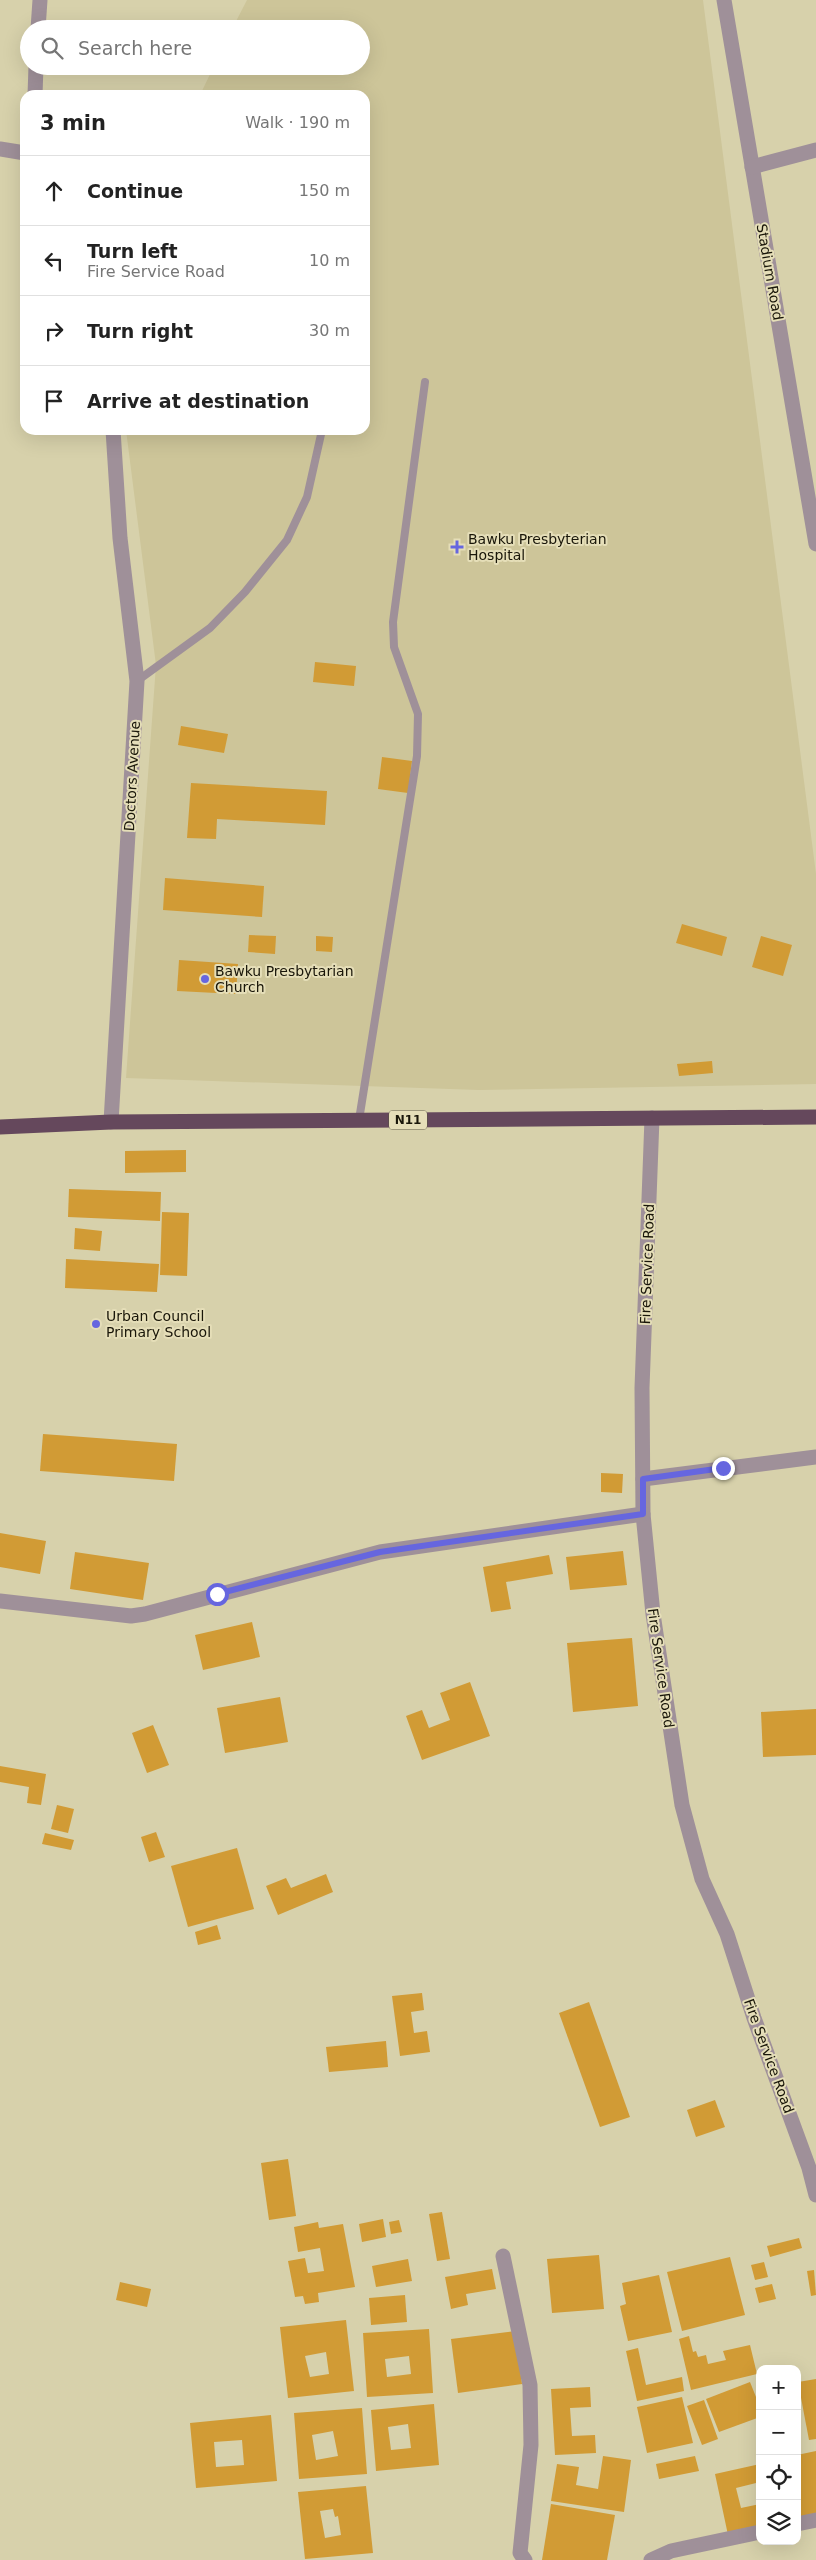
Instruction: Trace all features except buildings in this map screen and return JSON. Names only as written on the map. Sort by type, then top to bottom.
[{"type":"highway","name":"N11","points":[[0,1127],[110,1122],[816,1117]]},
{"type":"street","points":[[39,20],[40,0]]},
{"type":"street","name":"Stadium Road","points":[[724,0],[816,544]]},
{"type":"street","points":[[35,90],[36,75]]},
{"type":"street","points":[[0,149],[20,152]]},
{"type":"street","points":[[752,167],[816,150]]},
{"type":"street","name":"Doctors Avenue","points":[[110,1122],[138,681],[120,538],[113,435]]},
{"type":"street","name":"Fire Service Road","points":[[652,1118],[642,1388],[643,1514],[653,1614],[682,1805],[690,1843],[702,1879],[727,1934],[754,2018],[810,2168],[816,2194]]},
{"type":"street","points":[[643,1479],[816,1458]]},
{"type":"street","points":[[0,1601],[131,1616],[145,1614],[380,1552],[643,1514]]},
{"type":"street","points":[[503,2256],[530,2385],[531,2445],[520,2554],[525,2560]]},
{"type":"street","points":[[801,2523],[816,2520]]},
{"type":"street","points":[[650,2560],[671,2552],[756,2533]]},
{"type":"lane","points":[[359,1120],[417,756],[418,714],[394,647],[393,622],[425,382]]},
{"type":"lane","points":[[138,681],[210,628],[245,592],[287,540],[307,497],[321,435]]},
{"type":"shaded area","name":"Bawku Presbyterian Hospital","points":[[247,0],[703,0],[816,874],[816,1084],[479,1090],[126,1078],[156,665],[127,435],[370,435],[370,90],[202,90],[210,75],[370,75],[370,20],[237,20]]},
{"type":"place","name":"Bawku Presbyterian Hospital","points":[[457,547]]},
{"type":"place","name":"Bawku Presbytarian Church","points":[[205,979]]},
{"type":"place","name":"Urban Council Primary School","points":[[96,1324]]},
{"type":"route","points":[[217,1594],[380,1552],[643,1514],[643,1479],[723,1468]]}]
